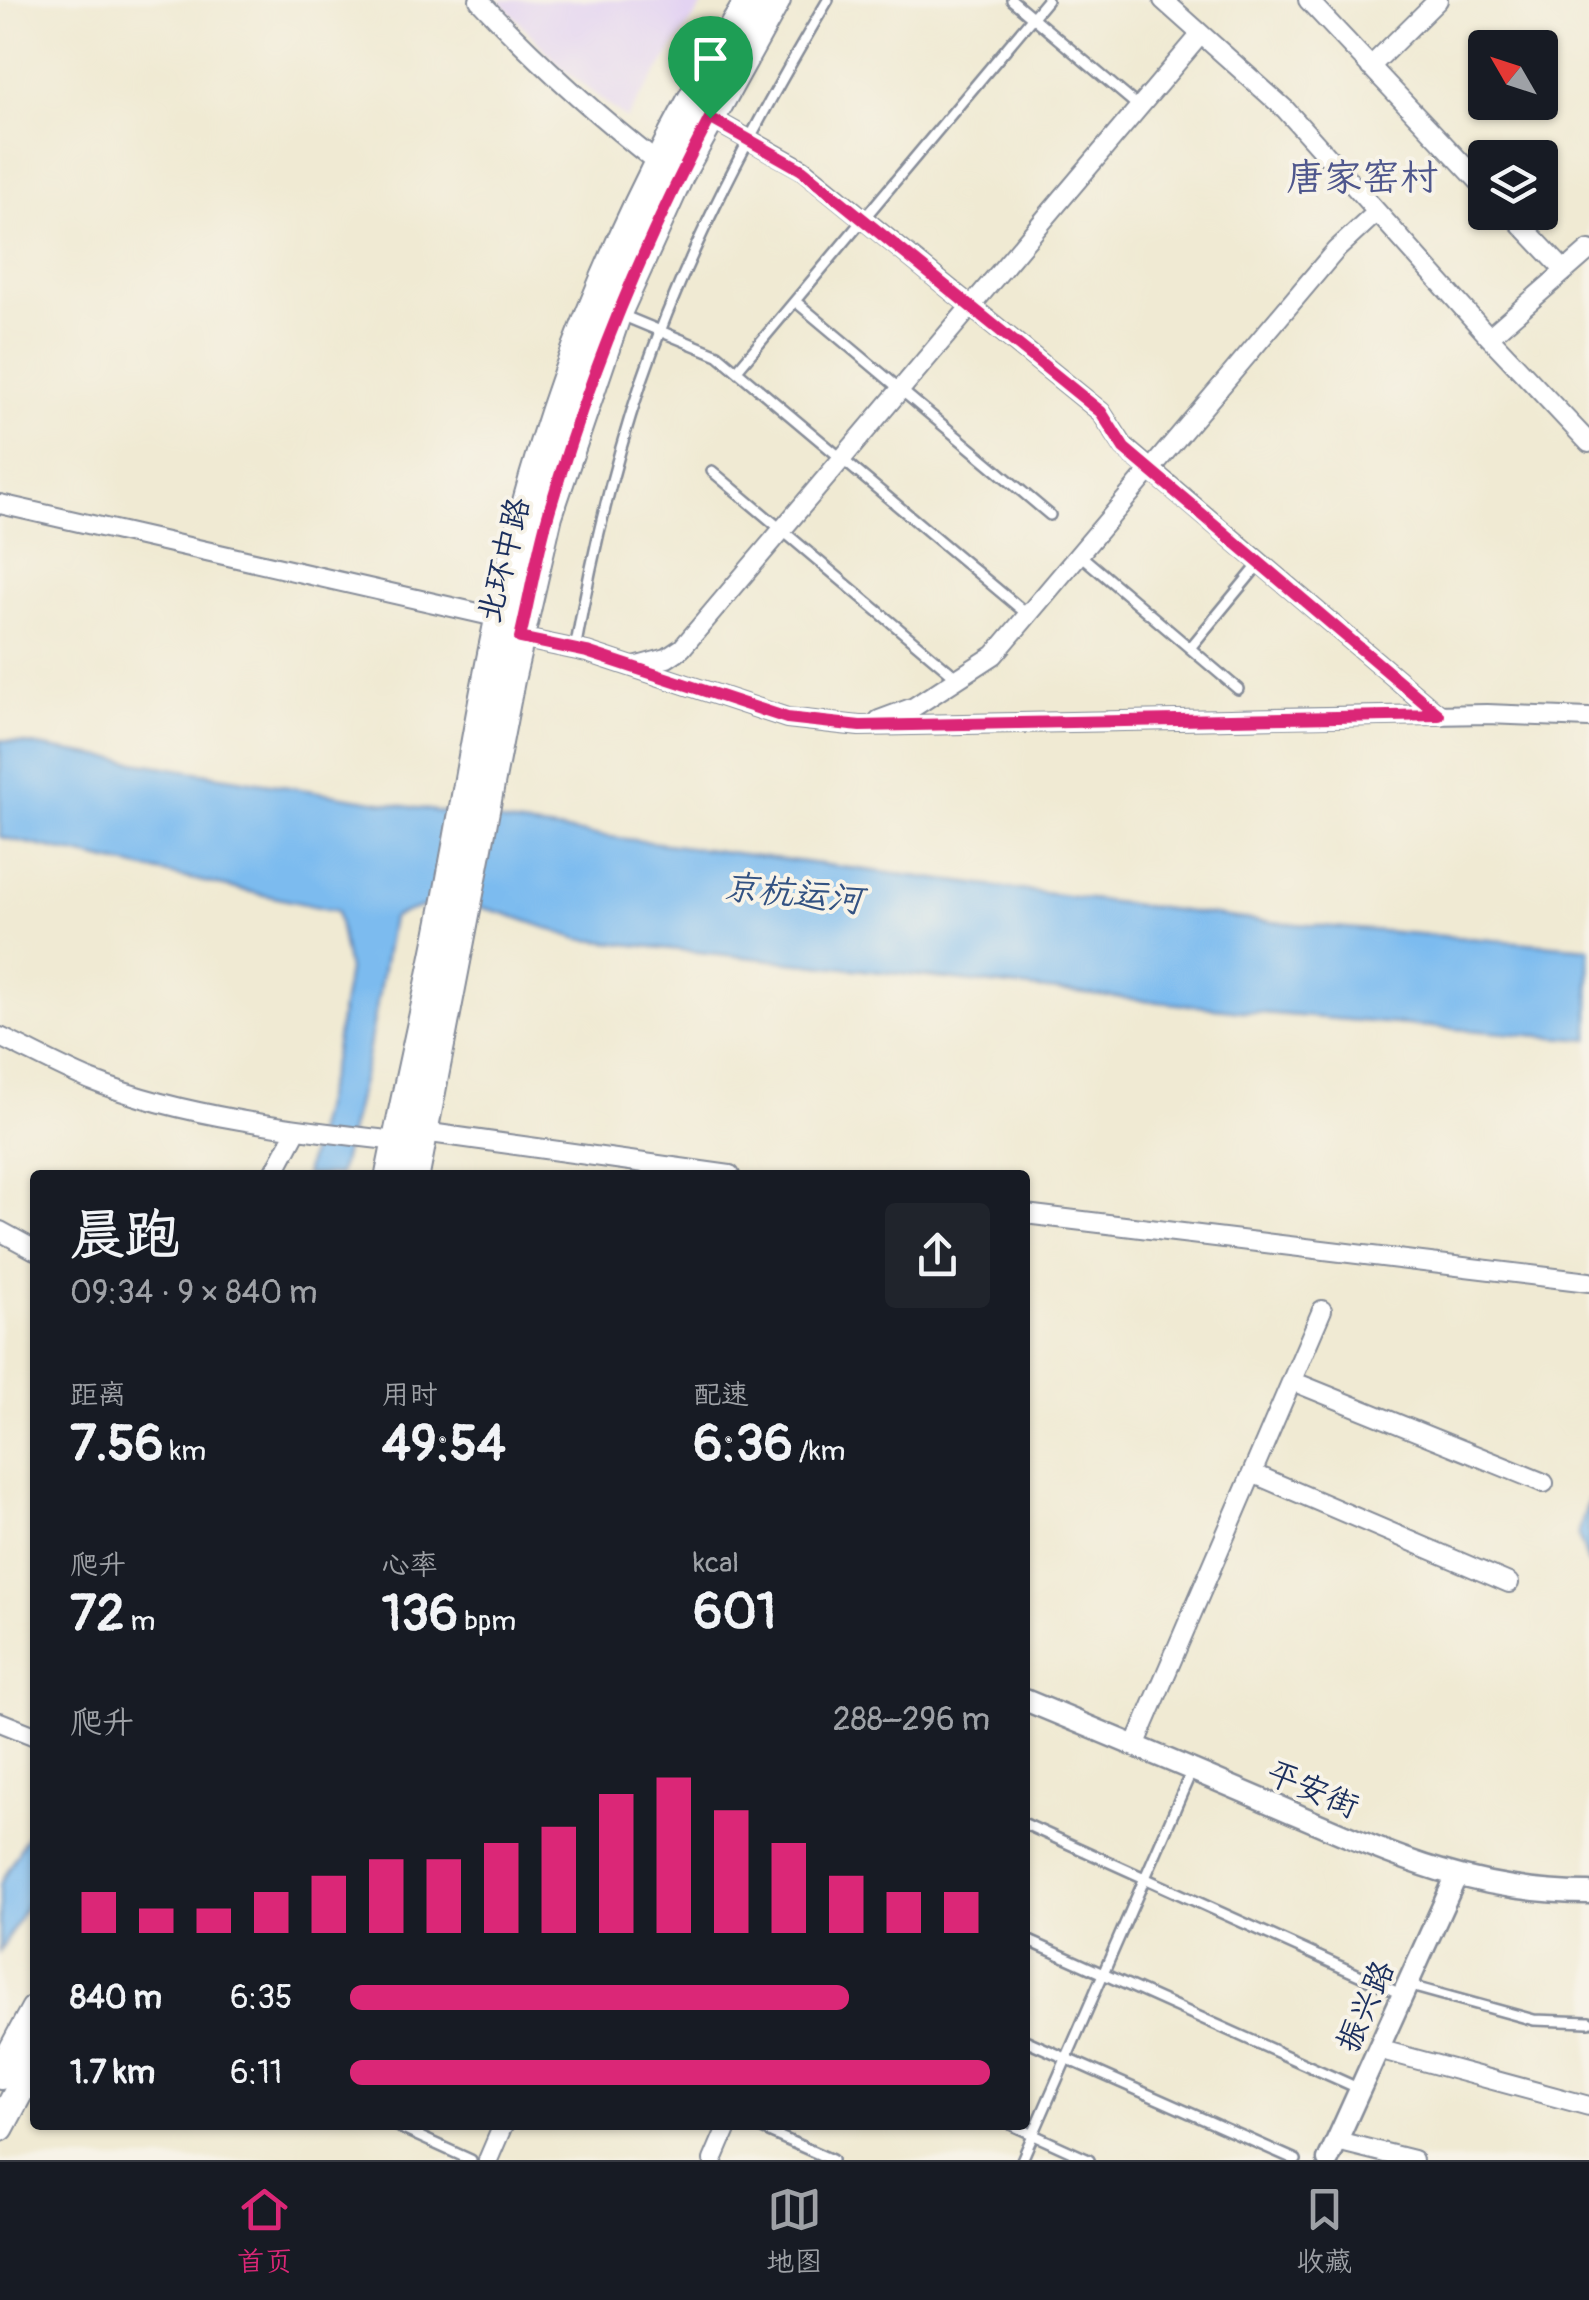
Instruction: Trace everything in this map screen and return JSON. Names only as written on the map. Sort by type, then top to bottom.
[{"type":"main road","name":"北环中路","points":[[393,1170],[410,1137],[452,935],[510,628],[525,508],[594,304],[659,164],[716,54],[750,0]]},
{"type":"main road","name":"北环中路","points":[[510,628],[616,313],[680,174],[776,0]]},
{"type":"main road","name":"北环中路","points":[[410,1137],[414,1170]]},
{"type":"main road","points":[[0,2076],[30,2019]]},
{"type":"main road","points":[[0,2127],[30,2070]]},
{"type":"street","points":[[479,0],[590,111],[659,164]]},
{"type":"street","points":[[1163,0],[1285,109],[1488,338],[1589,443]]},
{"type":"street","points":[[1308,0],[1468,170]]},
{"type":"street","points":[[1370,67],[1438,0]]},
{"type":"street","points":[[633,667],[668,658],[682,648],[1200,34]]},
{"type":"street","points":[[710,118],[802,170],[1101,412],[1124,448],[1439,715]]},
{"type":"street","points":[[860,726],[914,707],[994,655],[1336,250],[1377,212]]},
{"type":"street","points":[[1526,230],[1565,270]]},
{"type":"street","points":[[1488,338],[1589,250]]},
{"type":"street","points":[[0,504],[510,628],[787,718],[860,726],[1439,715],[1589,718]]},
{"type":"street","points":[[0,1037],[90,1080],[141,1096],[296,1130],[410,1137],[688,1170]]},
{"type":"street","points":[[276,1170],[296,1130]]},
{"type":"street","points":[[1030,1215],[1589,1282]]},
{"type":"street","points":[[0,1231],[30,1247]]},
{"type":"street","points":[[1135,1746],[1322,1310]]},
{"type":"street","points":[[1292,1381],[1544,1484]]},
{"type":"street","points":[[1252,1473],[1509,1583]]},
{"type":"street","name":"平安街","points":[[1030,1702],[1412,1864],[1524,1890],[1589,1892]]},
{"type":"street","points":[[0,1722],[30,1734]]},
{"type":"street","name":"振兴路","points":[[1333,2150],[1456,1877]]},
{"type":"street","points":[[1378,2050],[1589,2106]]},
{"type":"street","points":[[488,2160],[501,2130]]},
{"type":"street","points":[[713,2160],[726,2130]]},
{"type":"street","points":[[1333,2150],[1413,2160]]},
{"type":"lane","points":[[575,650],[619,453],[662,331],[749,140],[828,0]]},
{"type":"lane","points":[[1012,0],[1139,107]]},
{"type":"lane","points":[[737,370],[1047,0]]},
{"type":"lane","points":[[795,301],[1050,514]]},
{"type":"lane","points":[[616,313],[718,355],[1028,616]]},
{"type":"lane","points":[[712,471],[956,677]]},
{"type":"lane","points":[[1080,554],[1238,689]]},
{"type":"lane","points":[[1190,648],[1260,563]]},
{"type":"lane","points":[[1022,2160],[1192,1770]]},
{"type":"lane","points":[[1030,1826],[1405,1990],[1534,2020],[1589,2022]]},
{"type":"lane","points":[[1030,1941],[1360,2089]]},
{"type":"lane","points":[[1030,2042],[1296,2160]]},
{"type":"lane","points":[[405,2130],[472,2160]]},
{"type":"lane","points":[[764,2130],[832,2160]]},
{"type":"lane","points":[[1024,2130],[1089,2160]]},
{"type":"shaded area","points":[[499,0],[706,0],[626,119],[561,67]]},
{"type":"water","name":"京杭运河","points":[[0,740],[533,827],[1260,921],[1589,948],[1589,1040],[1251,1012],[579,939],[486,909],[439,905],[392,918],[366,1064],[340,1170],[306,1170],[334,1057],[348,970],[337,911],[0,837]]},
{"type":"water","points":[[1589,1498],[1589,1565],[1578,1535]]},
{"type":"water","points":[[30,1830],[30,1898],[0,1952],[0,1885]]},
{"type":"district","name":"唐家窑村","points":[[1362,177]]},
{"type":"route","points":[[710,118],[802,170],[1101,412],[1124,448],[1439,715],[860,726],[787,718],[587,652],[520,638],[548,515],[616,313],[710,118]]}]
